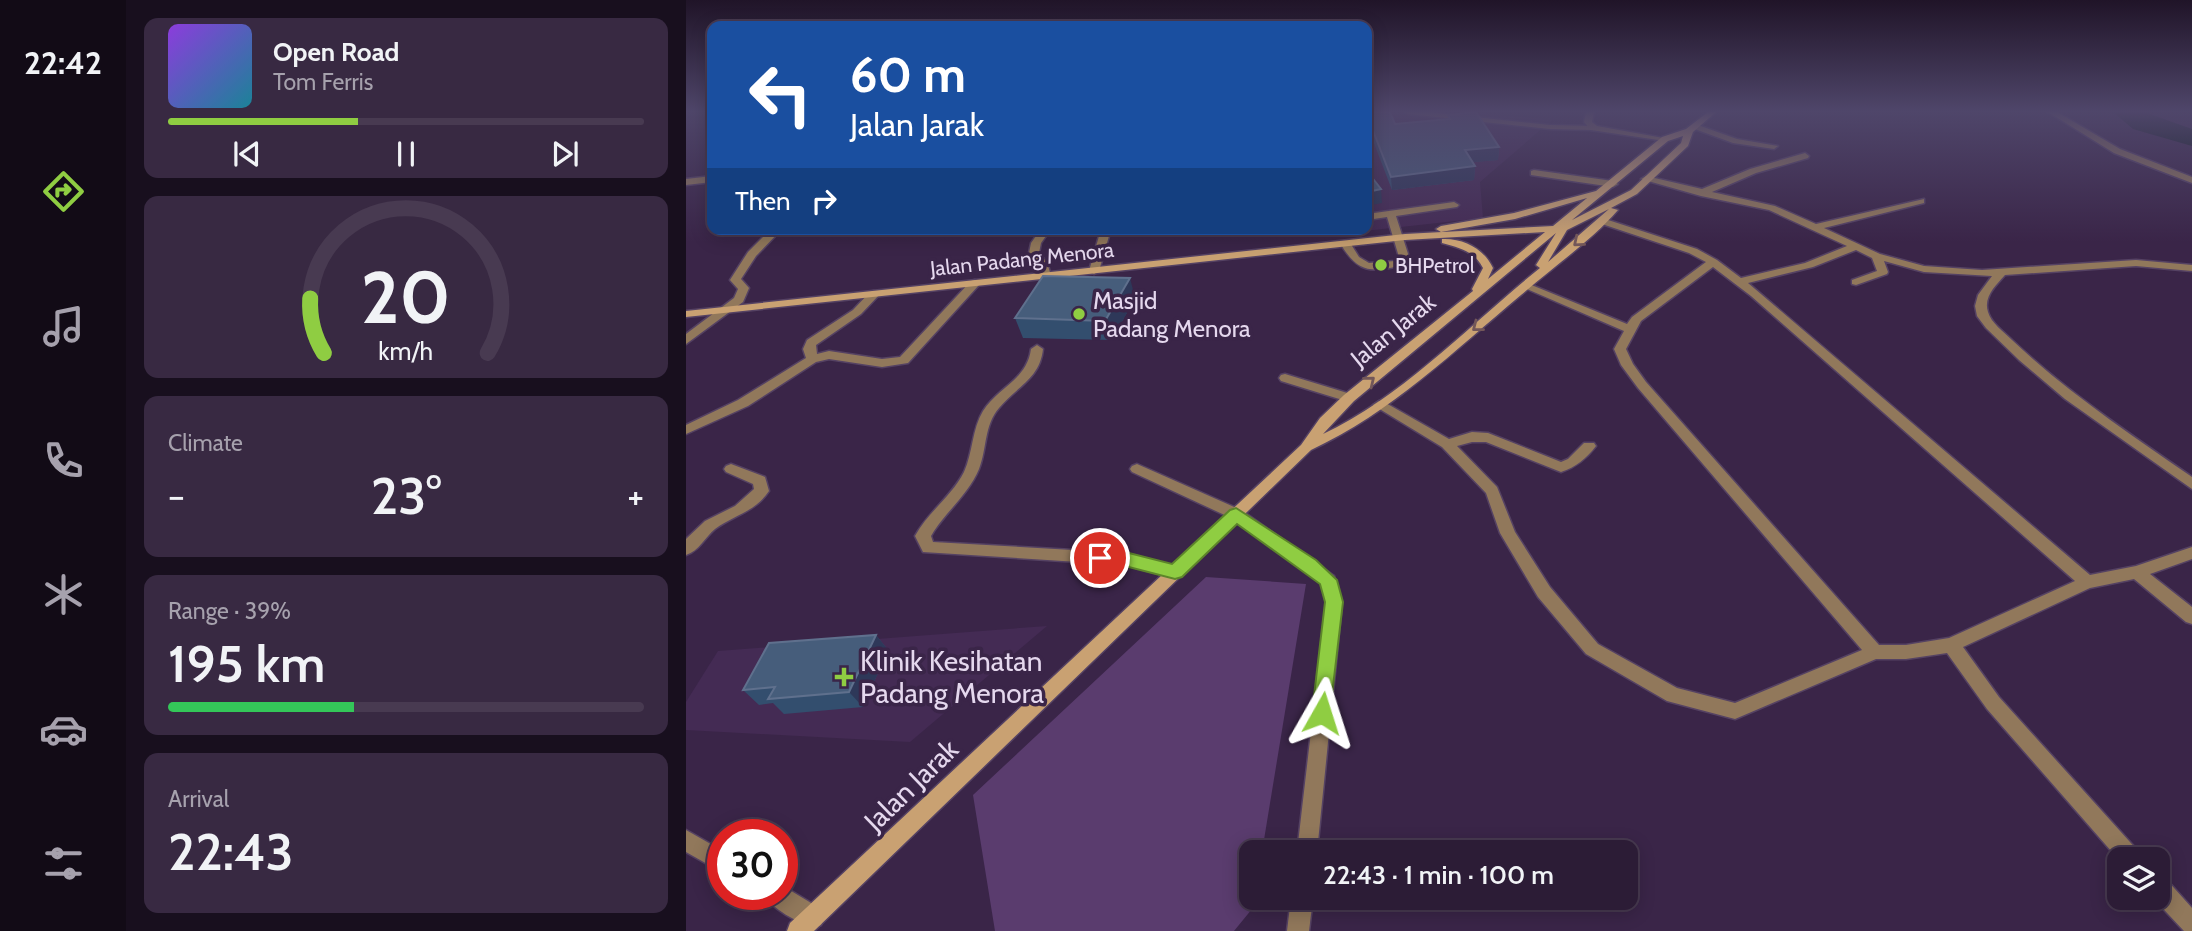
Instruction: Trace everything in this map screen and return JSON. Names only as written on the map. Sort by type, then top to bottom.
[{"type":"main road","points":[[1527,284],[1564,225],[1646,155]]},
{"type":"main road","points":[[1564,225],[1625,198],[1673,155]]},
{"type":"main road","points":[[1430,234],[1515,216],[1610,186]]},
{"type":"main road","name":"Jalan Jarak","points":[[1306,448],[1343,432],[1379,405],[1602,221],[1625,198]]},
{"type":"main road","name":"Jalan Jarak","points":[[806,924],[1306,448],[1325,421],[1349,398],[1551,230],[1564,225]]},
{"type":"main road","name":"Jalan Padang Menora","points":[[686,314],[1430,234],[1564,225]]},
{"type":"main road","name":"Jalan Padang Menora","points":[[1430,234],[1551,230]]},
{"type":"main road","points":[[1430,234],[1471,247],[1483,257],[1488,268],[1473,297]]},
{"type":"street","points":[[2128,155],[2192,180]]},
{"type":"street","points":[[1699,193],[1753,171],[1805,156]]},
{"type":"street","points":[[1534,173],[1610,186]]},
{"type":"street","points":[[1647,179],[1772,208],[1876,256],[1924,269],[1959,272],[2002,271],[2136,263],[2192,268]]},
{"type":"street","points":[[686,182],[707,180]]},
{"type":"street","points":[[1816,227],[1921,201]]},
{"type":"street","points":[[1372,216],[1454,205]]},
{"type":"street","points":[[1345,243],[1355,263],[1366,267],[1399,263],[1404,257],[1401,237],[1391,214]]},
{"type":"street","points":[[1602,221],[1693,251],[1713,262],[2087,582]]},
{"type":"street","points":[[686,340],[739,300],[744,288],[735,280],[752,254],[771,235]]},
{"type":"street","points":[[1042,235],[1036,243],[1034,253],[1042,262],[1046,276]]},
{"type":"street","points":[[1094,271],[1104,235]]},
{"type":"street","points":[[1739,282],[1809,265],[1855,247]]},
{"type":"street","points":[[1856,282],[1883,272],[1876,256]]},
{"type":"street","points":[[1713,262],[1636,319],[1620,349],[1627,365],[1642,385],[1875,652]]},
{"type":"street","points":[[2002,271],[1986,290],[1982,301],[1982,312],[1990,324],[2024,360],[2063,392],[2192,484]]},
{"type":"street","points":[[686,430],[743,403],[812,359],[829,355],[882,363],[904,360],[975,284]]},
{"type":"street","points":[[1527,284],[1629,329]]},
{"type":"street","points":[[812,359],[808,349],[811,343],[857,312],[874,294]]},
{"type":"street","points":[[1037,349],[1037,360],[1025,379],[990,409],[977,437],[976,455],[970,473],[958,492],[934,515],[923,536],[928,548],[1125,559],[1175,572]]},
{"type":"street","points":[[1284,378],[1349,398]]},
{"type":"street","points":[[1379,405],[1447,443],[1492,491],[1508,533],[1544,592],[1592,649],[1673,695],[1735,711],[1875,652],[1906,652],[1951,645],[2087,582],[2137,572],[2192,553]]},
{"type":"street","points":[[1447,443],[1472,437],[1488,438],[1560,467],[1573,462],[1588,446]]},
{"type":"street","points":[[686,549],[710,525],[740,510],[762,491],[760,481],[731,469]]},
{"type":"street","points":[[1136,469],[1236,514],[1328,580],[1334,602],[1308,840]]},
{"type":"street","points":[[2137,572],[2192,617]]},
{"type":"street","points":[[1951,645],[1993,704],[2121,847]]},
{"type":"street","points":[[686,840],[707,853]]},
{"type":"street","points":[[2170,900],[2192,924]]},
{"type":"street","points":[[792,910],[806,924]]},
{"type":"street","points":[[1298,931],[1301,910]]},
{"type":"shaded area","points":[[1372,155],[1511,155],[1480,182],[1483,218],[1372,230]]},
{"type":"shaded area","points":[[1206,577],[1306,584],[1264,840],[1239,840],[1239,910],[1251,910],[1234,931],[995,931],[973,795]]},
{"type":"shaded area","name":"Klinik Kesihatan Padang Menora","points":[[1047,626],[910,742],[686,730],[686,702],[718,651]]},
{"type":"building","points":[[1383,155],[1468,155],[1475,166],[1391,177]]},
{"type":"building","points":[[1372,177],[1381,189],[1372,191]]},
{"type":"building","points":[[1043,276],[1130,278],[1105,321],[1015,318]]},
{"type":"building","points":[[876,635],[849,692],[768,699],[775,687],[743,690],[769,643]]},
{"type":"place","name":"BHPetrol","points":[[1381,265]]},
{"type":"place","name":"Masjid Padang Menora","points":[[1079,314]]},
{"type":"place","name":"Klinik Kesihatan Padang Menora","points":[[844,677]]},
{"type":"route","points":[[1100,558],[1125,559],[1175,572],[1236,514],[1310,565],[1328,580],[1334,602],[1322,713]]}]
